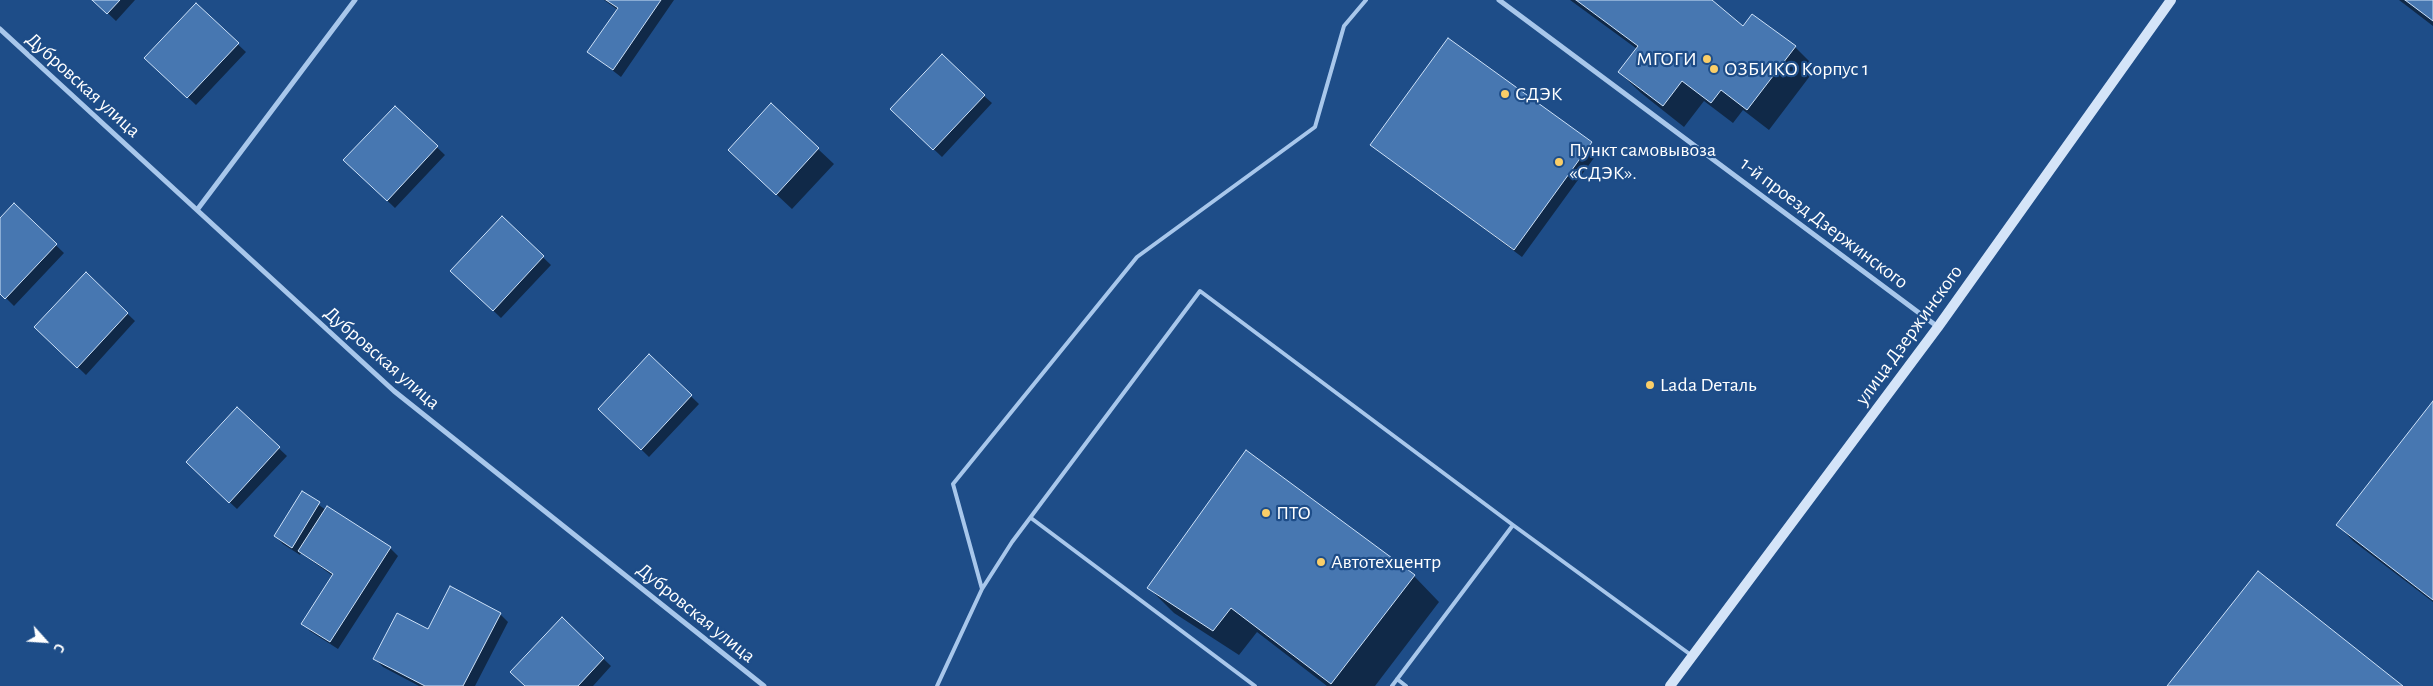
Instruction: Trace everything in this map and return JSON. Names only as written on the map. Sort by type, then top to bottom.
[{"type":"main road","name":"улица Дзержинского","points":[[1670,686],[1938,327],[2171,0]]},
{"type":"street","points":[[197,210],[355,0]]},
{"type":"street","name":"1-й проезд Дзержинского","points":[[1500,0],[1938,327]]},
{"type":"street","name":"Дубровская улица","points":[[0,29],[394,391],[764,686]]},
{"type":"lane","points":[[982,589],[953,484],[1137,257],[1315,127],[1344,26],[1366,0]]},
{"type":"lane","points":[[937,686],[982,589],[1031,518],[1200,291],[1692,656]]},
{"type":"lane","points":[[1031,518],[1255,686]]},
{"type":"lane","points":[[1392,686],[1513,525]]},
{"type":"lane","points":[[1398,679],[1406,686]]},
{"type":"building","points":[[92,0],[120,0],[107,14]]},
{"type":"building","points":[[606,0],[661,0],[613,70],[587,52],[618,8]]},
{"type":"building","name":"ОЗБИКО Корпус 1","points":[[1576,0],[1712,0],[1743,26],[1752,14],[1796,46],[1747,110],[1721,90],[1711,103],[1682,81],[1663,106],[1618,72],[1638,46]]},
{"type":"building","points":[[2405,0],[2433,0],[2433,21]]},
{"type":"building","points":[[196,3],[239,43],[187,98],[144,58]]},
{"type":"building","points":[[1448,38],[1592,142],[1514,250],[1370,145]]},
{"type":"building","points":[[942,54],[985,95],[933,150],[890,109]]},
{"type":"building","points":[[771,103],[819,148],[776,195],[728,150]]},
{"type":"building","points":[[395,106],[438,146],[387,201],[343,160]]},
{"type":"building","points":[[14,203],[57,244],[5,299],[0,294],[0,218]]},
{"type":"building","points":[[502,216],[544,256],[493,311],[450,271]]},
{"type":"building","points":[[86,272],[128,313],[77,368],[34,327]]},
{"type":"building","points":[[649,354],[692,395],[641,450],[598,409]]},
{"type":"building","points":[[2433,401],[2433,600],[2336,525]]},
{"type":"building","points":[[237,407],[280,447],[229,503],[186,462]]},
{"type":"building","name":"ПТО","points":[[1246,450],[1415,575],[1331,684],[1231,608],[1213,631],[1147,588]]},
{"type":"building","points":[[302,491],[320,502],[292,548],[274,536]]},
{"type":"building","points":[[327,506],[391,547],[330,642],[301,624],[333,574],[298,551]]},
{"type":"building","points":[[2258,571],[2403,686],[2167,686]]},
{"type":"building","points":[[450,586],[501,613],[463,686],[425,686],[373,659],[397,613],[428,629]]},
{"type":"building","points":[[562,617],[604,658],[578,686],[525,686],[510,672]]},
{"type":"place","name":"МГОГИ","points":[[1707,59]]},
{"type":"place","name":"ОЗБИКО Корпус 1","points":[[1714,69]]},
{"type":"place","name":"СДЭК","points":[[1505,94]]},
{"type":"place","name":"Пункт самовывоза «СДЭК».","points":[[1559,162]]},
{"type":"place","name":"Lada Dеталь","points":[[1650,385]]},
{"type":"place","name":"ПТО","points":[[1266,513]]},
{"type":"place","name":"Автотехцентр","points":[[1321,562]]}]
